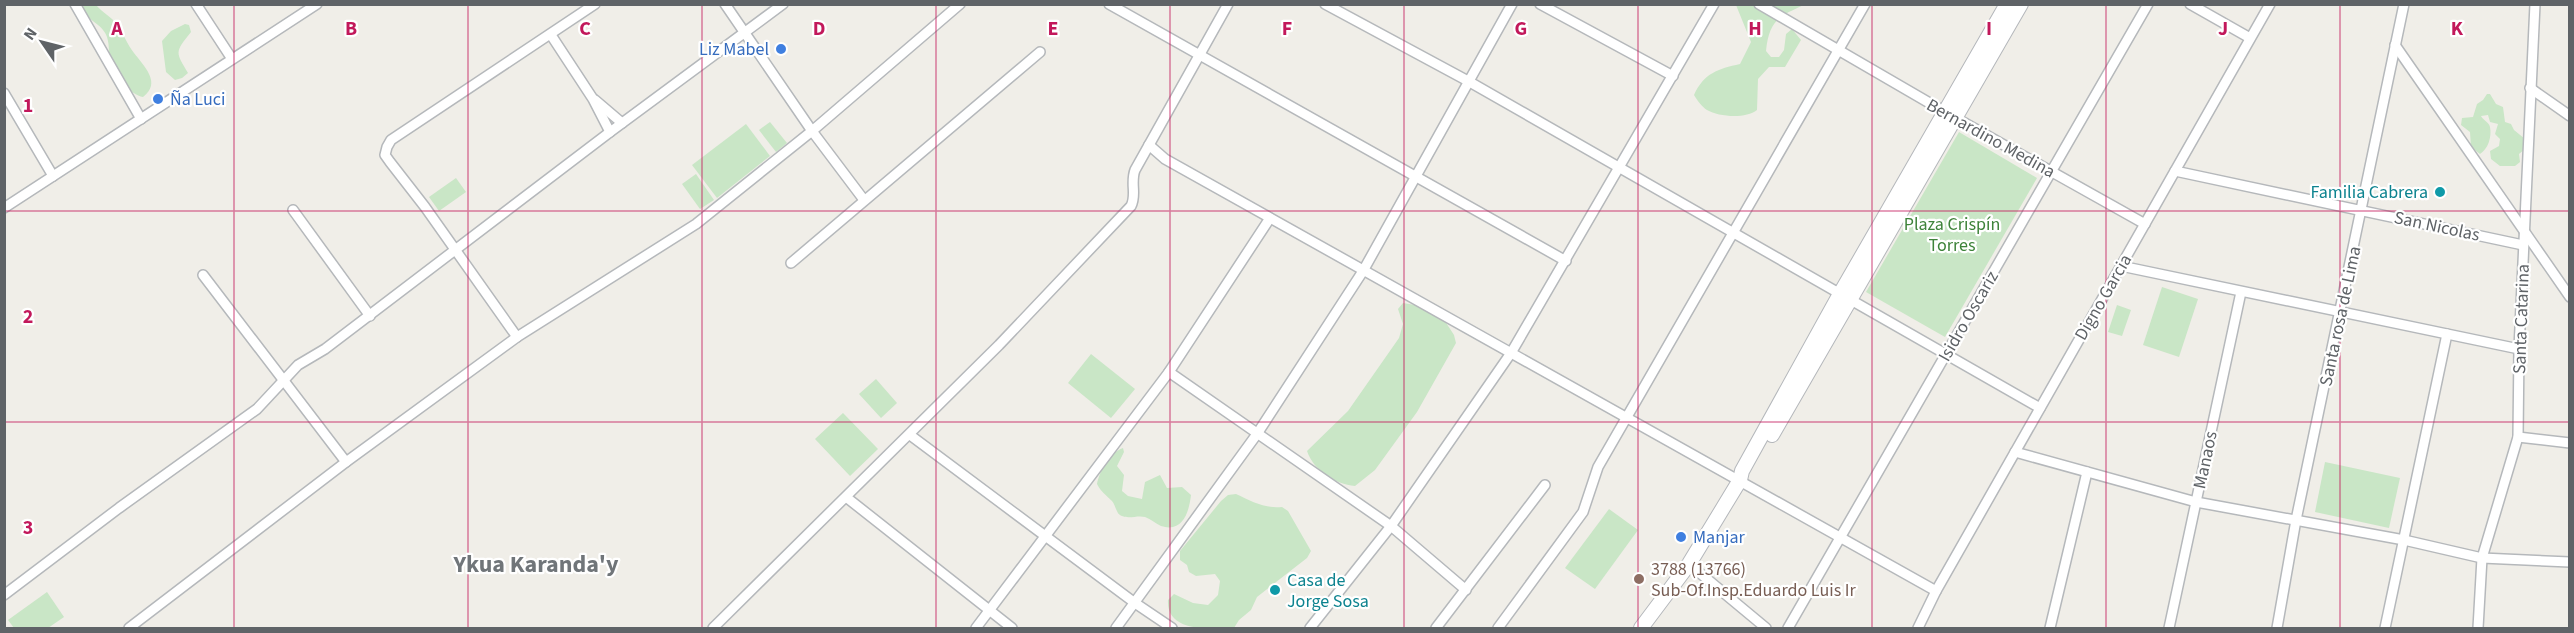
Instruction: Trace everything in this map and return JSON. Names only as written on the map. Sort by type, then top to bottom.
[{"type":"street","points":[[75,4],[141,119]]},
{"type":"street","points":[[196,4],[232,59]]},
{"type":"street","points":[[4,208],[317,4]]},
{"type":"street","points":[[517,337],[385,155],[392,140],[595,4]]},
{"type":"street","points":[[725,4],[812,131],[864,200]]},
{"type":"street","points":[[4,595],[119,508],[257,409],[298,365],[325,349],[370,316],[610,132],[783,4]]},
{"type":"street","points":[[129,628],[346,462],[517,337],[696,224],[812,131],[960,4]]},
{"type":"street","points":[[1109,4],[1566,261]]},
{"type":"street","points":[[713,628],[910,435],[1131,206],[1135,199],[1133,176],[1228,4]]},
{"type":"street","points":[[1325,4],[1468,81],[2040,408]]},
{"type":"street","points":[[1116,628],[1257,434],[1363,271],[1512,4]]},
{"type":"street","points":[[1540,4],[1673,76]]},
{"type":"street","points":[[1310,628],[1391,526],[1511,353],[1621,168],[1714,4]]},
{"type":"street","name":"Bernardino Medina","points":[[1760,4],[1950,115],[2145,224]]},
{"type":"street","points":[[1498,628],[1583,512],[1594,474],[1628,419],[1865,4]]},
{"type":"street","points":[[1950,115],[2007,4]]},
{"type":"street","points":[[1641,628],[1689,564],[1740,480],[1742,471],[1950,115],[2021,4]]},
{"type":"street","name":"Isidro Oscariz","points":[[1788,628],[2148,4]]},
{"type":"street","points":[[2190,4],[2250,38]]},
{"type":"street","name":"Digno Garcia","points":[[1918,628],[1936,591],[2270,4]]},
{"type":"street","name":"Santa rosa de Lima","points":[[2277,628],[2296,520],[2342,312],[2404,4]]},
{"type":"street","name":"Santa Catarina","points":[[2478,628],[2482,558],[2518,437],[2523,245],[2535,4]]},
{"type":"street","points":[[551,35],[593,99],[610,132]]},
{"type":"street","points":[[2396,45],[2570,297]]},
{"type":"street","points":[[791,263],[1040,52]]},
{"type":"street","points":[[2530,88],[2570,116]]},
{"type":"street","points":[[4,93],[53,176]]},
{"type":"street","points":[[593,99],[622,123]]},
{"type":"street","points":[[1149,145],[1165,159],[1936,591]]},
{"type":"street","name":"San Nicolas","points":[[2175,171],[2523,245]]},
{"type":"street","points":[[292,210],[370,316]]},
{"type":"street","points":[[976,628],[1169,372],[1270,218]]},
{"type":"street","points":[[2121,266],[2519,349]]},
{"type":"street","points":[[203,275],[346,462]]},
{"type":"street","name":"Manaos","points":[[2169,628],[2241,292]]},
{"type":"street","points":[[2385,628],[2447,334]]},
{"type":"street","points":[[1169,372],[1391,526],[1466,590]]},
{"type":"street","points":[[910,435],[1044,536],[1172,628]]},
{"type":"street","points":[[2518,437],[2570,443]]},
{"type":"street","points":[[2015,452],[2196,502],[2404,540],[2482,558],[2570,562]]},
{"type":"street","points":[[2050,628],[2087,472]]},
{"type":"street","points":[[1436,628],[1545,485]]},
{"type":"street","points":[[846,497],[1012,628]]},
{"type":"street","points":[[1689,564],[1766,628]]},
{"type":"green space","points":[[83,5],[96,5],[117,24],[151,80],[151,86],[143,97],[128,89],[116,75],[110,62],[105,32],[90,19]]},
{"type":"green space","points":[[1736,5],[1804,5],[1782,16],[1773,26],[1767,41],[1766,51],[1771,57],[1779,57],[1784,50],[1786,34],[1792,29],[1801,40],[1785,67],[1769,67],[1758,79],[1757,110],[1746,115],[1732,116],[1707,110],[1694,95],[1702,82],[1712,73],[1740,64],[1751,42]]},
{"type":"green space","points":[[185,24],[189,25],[191,32],[179,49],[179,56],[188,73],[175,80],[166,72],[162,41],[171,31]]},
{"type":"green space","points":[[2487,94],[2490,94],[2496,104],[2503,107],[2505,122],[2511,124],[2514,130],[2525,139],[2525,149],[2519,154],[2520,162],[2515,166],[2500,166],[2491,159],[2490,151],[2499,146],[2500,139],[2495,134],[2498,124],[2490,122],[2488,115],[2481,116],[2489,125],[2490,135],[2487,146],[2480,154],[2471,147],[2470,132],[2461,125],[2462,118],[2473,117],[2477,104]]},
{"type":"green space","points":[[770,122],[787,143],[776,152],[759,130]]},
{"type":"green space","points":[[746,124],[770,156],[717,198],[692,165]]},
{"type":"green space","name":"Plaza Crispín Torres","points":[[1959,132],[2037,178],[1945,337],[1866,292]]},
{"type":"green space","points":[[696,174],[714,200],[700,209],[682,184]]},
{"type":"green space","points":[[456,178],[466,192],[439,211],[429,197]]},
{"type":"green space","points":[[2162,287],[2198,299],[2179,357],[2143,345]]},
{"type":"green space","points":[[1403,303],[1427,307],[1441,315],[1454,335],[1456,343],[1417,412],[1375,470],[1355,486],[1347,485],[1320,470],[1307,451],[1348,411],[1399,338],[1403,324],[1398,309]]},
{"type":"green space","points":[[2117,305],[2131,310],[2122,336],[2108,332]]},
{"type":"green space","points":[[1091,354],[1135,389],[1111,418],[1068,383]]},
{"type":"green space","points":[[876,379],[897,403],[881,418],[859,394]]},
{"type":"green space","points":[[843,413],[878,449],[850,476],[815,439]]},
{"type":"green space","points":[[1123,448],[1124,452],[1117,466],[1124,475],[1122,491],[1128,496],[1142,499],[1145,482],[1160,475],[1167,488],[1182,487],[1191,495],[1189,508],[1180,524],[1169,527],[1161,526],[1145,517],[1122,516],[1117,512],[1112,501],[1097,484],[1100,473],[1109,458]]},
{"type":"green space","points":[[2325,462],[2400,478],[2389,528],[2315,512]]},
{"type":"green space","points":[[1236,494],[1258,504],[1282,507],[1288,511],[1311,551],[1307,558],[1257,597],[1251,610],[1239,620],[1234,628],[1214,629],[1182,624],[1169,611],[1168,600],[1174,594],[1193,603],[1208,605],[1218,595],[1220,581],[1215,574],[1196,576],[1189,572],[1187,565],[1180,560],[1180,551],[1221,501],[1228,495]]},
{"type":"green space","points":[[1609,509],[1638,530],[1595,589],[1565,568]]},
{"type":"green space","points":[[47,592],[64,617],[48,628],[14,628],[8,620]]},
{"type":"place","name":"Liz Mabel","points":[[781,49]]},
{"type":"place","name":"Ña Luci","points":[[158,99]]},
{"type":"place","name":"Familia Cabrera","points":[[2440,192]]},
{"type":"place","name":"Manjar","points":[[1681,537]]},
{"type":"place","name":"3788 (13766) Sub-Of.Insp.Eduardo Luis Ir","points":[[1639,579]]},
{"type":"place","name":"Casa de Jorge Sosa","points":[[1275,590]]},
{"type":"district","name":"Ykua Karanda'y","points":[[536,564]]}]
